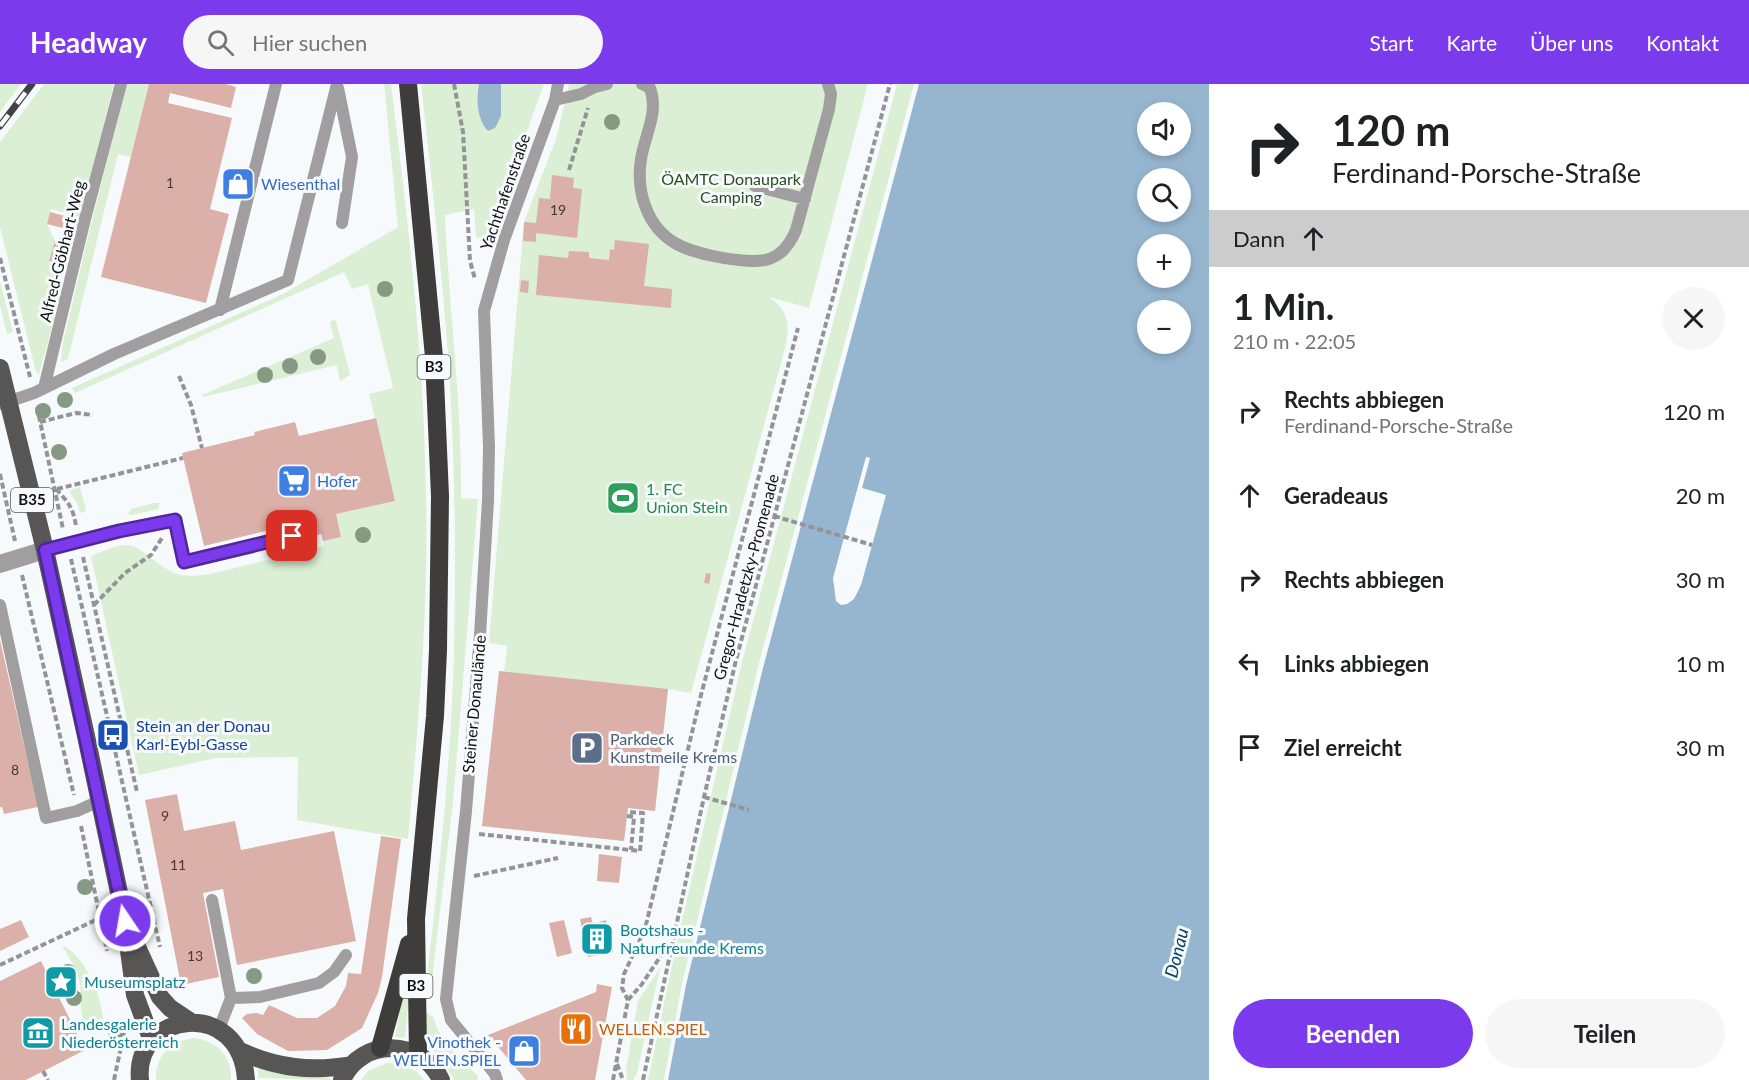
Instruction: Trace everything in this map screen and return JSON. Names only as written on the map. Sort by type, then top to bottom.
[{"type":"highway","name":"B3","points":[[408,84],[434,357],[440,496],[435,716],[416,919],[418,1054]]},
{"type":"highway","name":"B3","points":[[380,1048],[416,919]]},
{"type":"main road","name":"B35","points":[[0,368],[4,404],[45,550],[125,921],[135,995],[152,1041]]},
{"type":"main road","name":"B35","points":[[125,921],[160,997],[170,1008],[191,1022],[219,1029]]},
{"type":"main road","points":[[140,1080],[139,1073],[143,1056],[152,1041],[163,1031],[191,1022]]},
{"type":"main road","points":[[219,1029],[240,1050],[245,1065],[246,1080]]},
{"type":"main road","points":[[240,1050],[258,1060],[304,1070],[347,1073],[360,1058],[380,1048],[393,1047],[418,1054],[430,1064],[441,1080]]},
{"type":"street","points":[[0,564],[45,550]]},
{"type":"lane","name":"Alfred-Göbhart-Weg","points":[[44,388],[121,84]]},
{"type":"lane","points":[[220,310],[276,84]]},
{"type":"lane","points":[[4,404],[44,388],[114,354],[288,280],[337,84]]},
{"type":"lane","points":[[337,84],[352,157],[342,223]]},
{"type":"lane","name":"Yachthafenstraße","points":[[484,311],[504,240],[555,100],[558,84]]},
{"type":"lane","points":[[642,84],[650,88],[654,99],[653,114],[641,158],[639,180],[641,198],[647,212],[659,229],[674,243],[691,250],[749,261],[764,261],[778,256],[789,246],[796,230],[829,109],[831,94],[828,84]]},
{"type":"lane","points":[[555,100],[581,94],[599,85]]},
{"type":"lane","points":[[755,186],[805,199]]},
{"type":"lane","name":"Steiner Donaulände","points":[[484,311],[489,447],[488,501],[464,832],[446,999],[451,1020],[495,1074],[496,1080]]},
{"type":"lane","points":[[45,550],[175,520],[184,562],[292,536]]},
{"type":"lane","points":[[0,605],[46,818],[78,811],[99,801]]},
{"type":"lane","points":[[212,900],[231,998],[219,1029]]},
{"type":"lane","points":[[231,998],[260,997],[319,983],[334,972],[346,956]]},
{"type":"path","points":[[454,84],[464,132],[470,261],[484,311]]},
{"type":"path","name":"Gregor-Hradetzky-Promenade","points":[[643,1080],[736,660],[890,84]]},
{"type":"path","points":[[569,170],[599,85]]},
{"type":"path","points":[[628,1000],[622,988],[624,974],[645,929],[701,695],[798,328]]},
{"type":"path","points":[[179,376],[191,405],[202,448]]},
{"type":"path","points":[[40,422],[76,413],[93,415]]},
{"type":"path","points":[[56,489],[183,458]]},
{"type":"path","points":[[0,474],[73,794]]},
{"type":"path","points":[[56,489],[73,510],[73,543],[162,957]]},
{"type":"path","points":[[56,489],[56,502],[94,605],[136,792]]},
{"type":"path","points":[[774,516],[872,545]]},
{"type":"path","points":[[94,605],[125,573],[151,555]]},
{"type":"path","points":[[704,797],[749,810]]},
{"type":"path","points":[[464,832],[640,851],[643,813],[627,814],[634,817],[631,850]]},
{"type":"path","points":[[81,829],[110,960]]},
{"type":"path","points":[[459,879],[558,858]]},
{"type":"path","points":[[0,965],[100,918]]},
{"type":"path","points":[[613,1080],[628,1000],[673,939]]},
{"type":"path","points":[[114,1080],[125,1033],[124,1020]]},
{"type":"path","points":[[616,1061],[622,1080]]},
{"type":"path","points":[[43,1071],[48,1080]]},
{"type":"green space","points":[[0,84],[21,84],[0,112]]},
{"type":"green space","points":[[44,84],[114,84],[80,217],[51,209],[47,224],[55,241],[49,261],[62,292],[39,374],[36,372],[0,227],[0,142]]},
{"type":"green space","points":[[127,84],[149,84],[131,157],[118,154],[68,359],[61,362],[62,347],[92,220]]},
{"type":"green space","points":[[384,84],[391,84],[403,186],[419,340],[425,443],[426,581],[419,710],[408,839],[297,820],[298,757],[216,758],[139,775],[91,556],[113,547],[127,545],[139,549],[177,574],[191,576],[210,574],[324,546],[323,541],[341,536],[336,514],[395,501],[369,394],[393,388],[368,284],[352,289],[344,272],[75,393],[72,388],[285,293],[398,227]]},
{"type":"green space","points":[[421,84],[479,84],[477,94],[500,97],[501,84],[544,84],[489,237],[476,238],[474,209],[445,215],[461,462],[461,498],[478,499],[453,803],[430,995],[425,995],[450,738],[455,615],[455,540],[448,354]]},
{"type":"green space","name":"ÖAMTC Donaupark Camping","points":[[569,84],[868,84],[809,308],[769,297],[781,309],[787,321],[784,352],[691,693],[668,689],[655,811],[628,808],[624,841],[488,827],[507,646],[489,643],[524,222],[556,139]]},
{"type":"green space","points":[[897,84],[914,84],[758,667],[682,984],[664,1080],[648,1080],[677,942],[742,662]]},
{"type":"green space","points":[[0,281],[13,332],[7,334],[0,305]]},
{"type":"green space","points":[[333,320],[336,321],[350,375],[340,381],[337,365],[203,397],[202,395],[334,338],[330,323]]},
{"type":"green space","points":[[80,487],[86,511],[80,513],[69,491]]},
{"type":"green space","points":[[160,503],[158,509],[128,514],[131,509]]},
{"type":"green space","points":[[62,946],[78,958],[93,982],[102,1009],[101,1029],[92,1029],[83,1020],[79,979]]},
{"type":"green space","points":[[411,952],[413,952],[405,1038],[395,1037]]},
{"type":"green space","points":[[660,968],[637,1073],[633,1080],[627,1080],[626,1069],[638,1001]]},
{"type":"green space","points":[[423,1010],[433,1017],[438,1030],[452,1050],[477,1075],[478,1080],[454,1080],[429,1045]]},
{"type":"green space","points":[[194,1038],[210,1042],[222,1051],[229,1064],[231,1080],[156,1080],[158,1064],[166,1051],[178,1042]]},
{"type":"green space","points":[[387,1063],[408,1067],[424,1080],[361,1080],[368,1071]]},
{"type":"green space","points":[[258,1068],[331,1078],[330,1080],[258,1078]]},
{"type":"water","points":[[479,84],[501,84],[501,116],[495,128],[488,131],[478,109]]},
{"type":"water","name":"Donau","points":[[919,84],[1209,84],[1209,1080],[668,1080],[686,985],[763,668]]},
{"type":"pier","points":[[866,457],[870,458],[862,488],[886,495],[861,585],[854,599],[841,605],[836,601],[833,578]]},
{"type":"building","points":[[149,84],[226,84],[236,87],[231,108],[170,93],[168,103],[232,118],[210,209],[229,214],[206,303],[101,277]]},
{"type":"building","points":[[552,175],[574,178],[573,188],[582,189],[577,238],[536,233],[536,242],[523,241],[524,222],[536,223],[539,198],[550,199]]},
{"type":"building","points":[[50,212],[69,217],[67,229],[47,224]]},
{"type":"building","points":[[615,240],[649,244],[644,286],[672,289],[671,308],[536,295],[539,255],[568,258],[569,251],[589,252],[589,258],[609,260],[610,249],[614,250]]},
{"type":"building","points":[[55,241],[68,244],[63,264],[49,261]]},
{"type":"building","points":[[521,280],[529,281],[528,293],[520,292]]},
{"type":"building","name":"Hofer","points":[[376,418],[395,501],[336,514],[341,537],[323,541],[321,534],[306,538],[302,522],[204,546],[182,453],[255,435],[254,432],[295,422],[299,436]]},
{"type":"building","points":[[706,573],[711,574],[709,584],[704,583]]},
{"type":"building","points":[[0,640],[38,807],[4,814],[0,807]]},
{"type":"building","name":"Parkdeck Kunstmeile Krems","points":[[499,671],[668,689],[655,811],[628,808],[624,841],[482,826]]},
{"type":"building","points":[[177,794],[184,831],[235,821],[241,850],[334,831],[356,941],[237,965],[223,889],[203,893],[219,977],[181,985],[145,800]]},
{"type":"building","points":[[381,836],[401,839],[378,993],[362,1028],[327,1050],[288,1051],[257,1034],[242,1018],[247,1014],[263,1015],[269,1005],[297,1018],[317,1018],[335,1006],[346,986],[348,973],[361,974]]},
{"type":"building","points":[[599,854],[622,857],[619,883],[597,881]]},
{"type":"building","name":"Bootshaus - Naturfreunde Krems","points":[[591,917],[593,924],[606,920],[613,952],[588,957],[580,919]]},
{"type":"building","points":[[21,920],[29,937],[0,951],[0,929]]},
{"type":"building","points":[[564,920],[572,953],[557,957],[549,923]]},
{"type":"building","points":[[41,961],[85,1050],[26,1080],[0,1080],[0,981]]},
{"type":"building","points":[[597,984],[612,987],[595,1080],[526,1080],[488,1035],[596,992]]},
{"type":"railway","points":[[0,126],[32,84]]},
{"type":"place","name":"Wiesenthal","points":[[238,184]]},
{"type":"place","name":"Hofer","points":[[294,481]]},
{"type":"place","name":"1. FC Union Stein","points":[[623,498]]},
{"type":"place","name":"Stein an der Donau Karl-Eybl-Gasse","points":[[113,735]]},
{"type":"place","name":"Parkdeck Kunstmeile Krems","points":[[587,748]]},
{"type":"place","name":"Bootshaus - Naturfreunde Krems","points":[[597,939]]},
{"type":"place","name":"Museumsplatz","points":[[61,982]]},
{"type":"place","name":"WELLEN.SPIEL","points":[[576,1029]]},
{"type":"place","name":"Landesgalerie Niederösterreich","points":[[38,1033]]},
{"type":"place","name":"Vinothek - WELLEN.SPIEL","points":[[524,1051]]},
{"type":"route","points":[[125,921],[45,550],[119,531],[175,520],[184,562],[292,536]]}]
